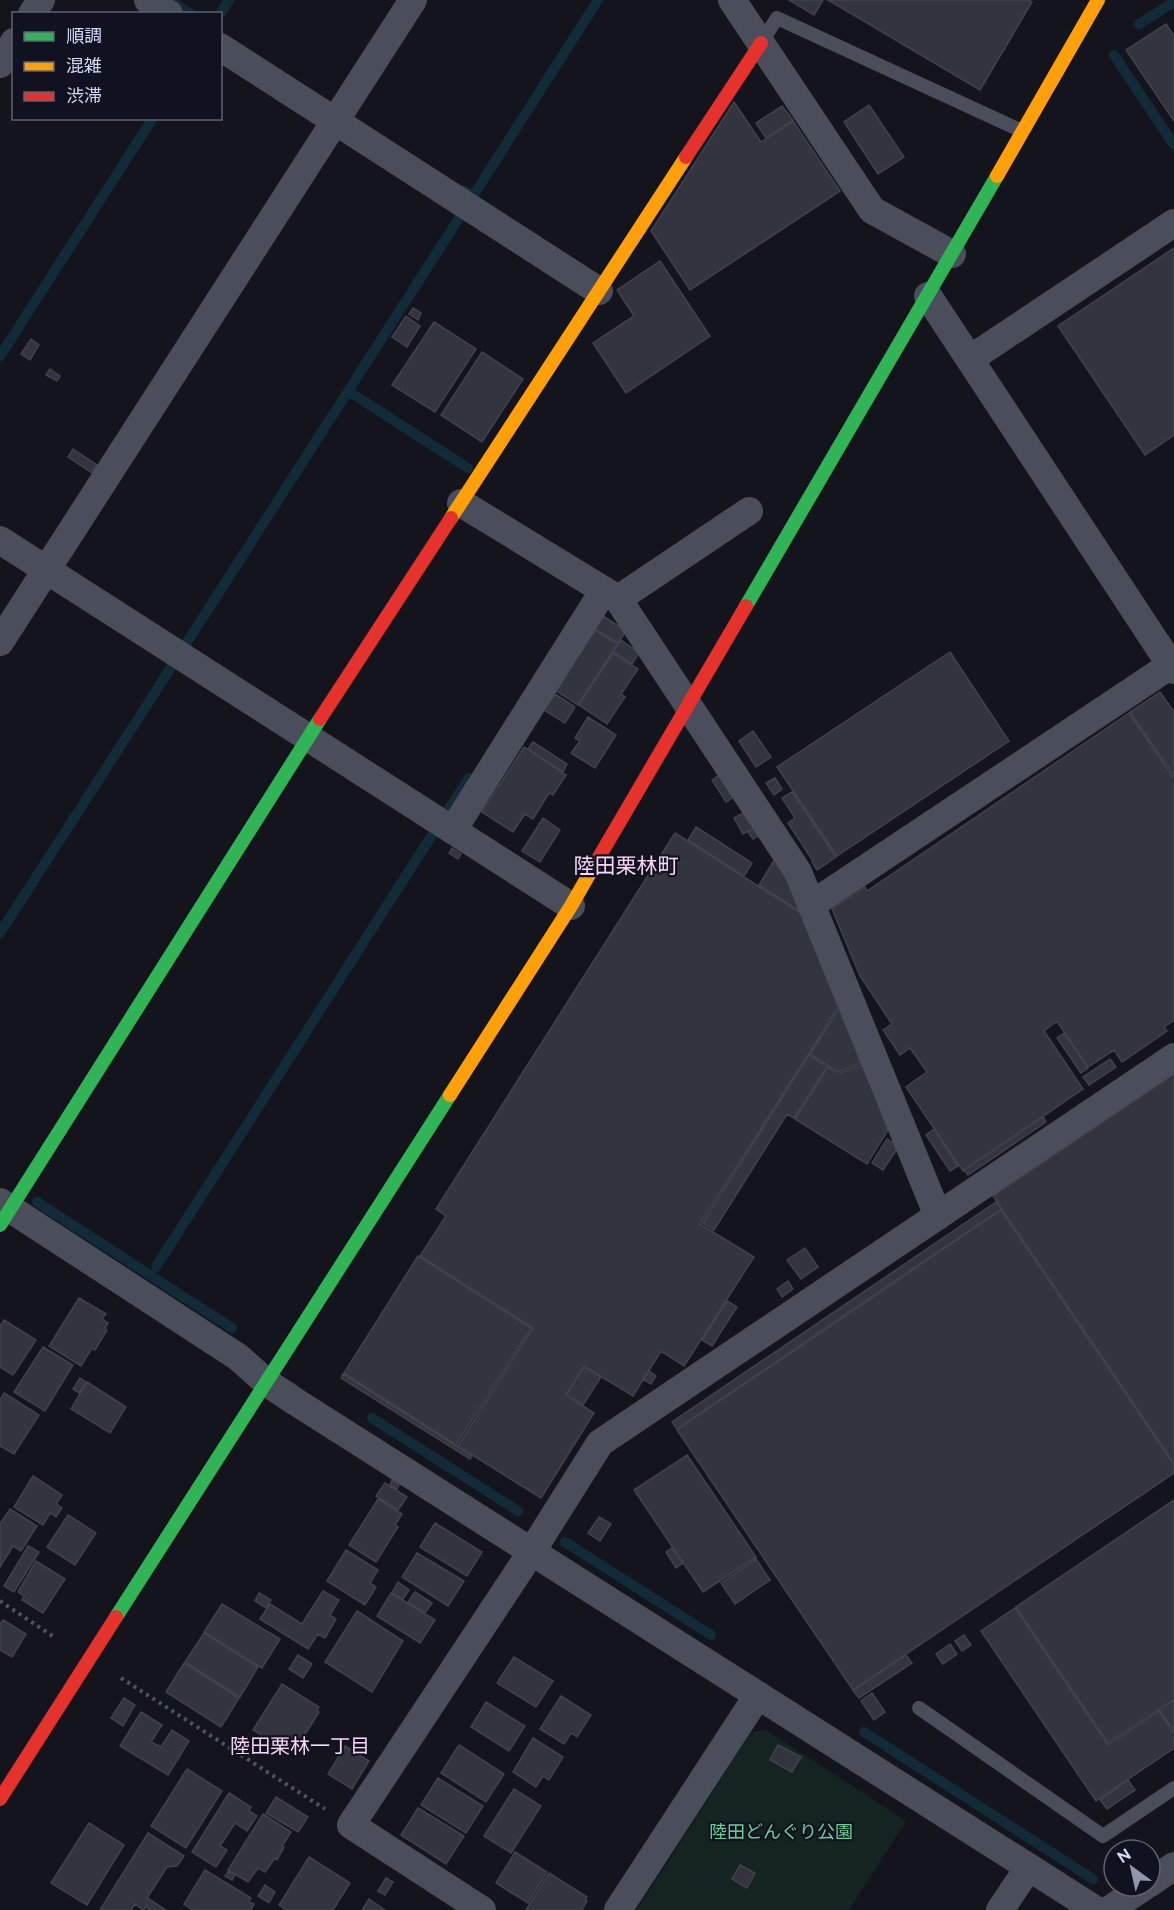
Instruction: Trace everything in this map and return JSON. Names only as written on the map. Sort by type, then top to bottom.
[{"type":"street","points":[[148,0],[166,12]]},
{"type":"street","points":[[0,642],[413,0]]},
{"type":"street","points":[[732,0],[872,210],[951,254]]},
{"type":"street","points":[[0,1799],[571,906],[928,296],[1098,0]]},
{"type":"street","points":[[760,43],[308,737],[4,1212],[238,1358],[266,1382],[1096,1910]]},
{"type":"street","points":[[0,63],[12,45]]},
{"type":"street","points":[[222,48],[599,291]]},
{"type":"street","points":[[970,359],[1174,223]]},
{"type":"street","points":[[811,905],[1172,663],[928,296]]},
{"type":"street","points":[[461,504],[611,594],[688,705],[798,872],[938,1215]]},
{"type":"street","points":[[453,830],[611,594],[749,511]]},
{"type":"street","points":[[0,540],[571,906]]},
{"type":"street","points":[[482,1910],[351,1826],[532,1551],[600,1443],[1174,1057]]},
{"type":"street","points":[[618,1910],[758,1695]]},
{"type":"street","points":[[1000,1910],[1029,1867]]},
{"type":"street","points":[[1109,1910],[1127,1898]]},
{"type":"lane","points":[[760,43],[777,18],[1022,131]]},
{"type":"lane","points":[[919,1708],[1103,1836],[1174,1788]]},
{"type":"path","points":[[0,1601],[54,1637]]},
{"type":"path","points":[[121,1678],[351,1826]]},
{"type":"green space","name":"陸田どんぐり公園","points":[[766,1730],[906,1821],[849,1910],[637,1910],[751,1732]]},
{"type":"building","points":[[789,0],[823,0],[814,15]]},
{"type":"building","points":[[828,0],[1029,0],[1032,2],[980,90]]},
{"type":"building","points":[[1166,24],[1174,36],[1174,121],[1126,50]]},
{"type":"building","points":[[734,102],[761,142],[793,121],[840,191],[690,290],[651,231]]},
{"type":"building","points":[[869,105],[904,157],[878,174],[844,122]]},
{"type":"building","points":[[782,106],[793,120],[766,138],[756,123]]},
{"type":"building","points":[[1174,248],[1174,435],[1145,455],[1058,326]]},
{"type":"building","points":[[660,261],[710,336],[626,393],[593,343],[634,316],[617,290]]},
{"type":"building","points":[[413,308],[421,313],[418,320],[409,314]]},
{"type":"building","points":[[406,316],[420,326],[407,347],[392,337]]},
{"type":"building","points":[[434,322],[476,349],[435,412],[392,385]]},
{"type":"building","points":[[31,339],[39,345],[30,360],[21,354]]},
{"type":"building","points":[[482,352],[523,379],[482,442],[441,415]]},
{"type":"building","points":[[50,369],[60,376],[57,381],[46,375]]},
{"type":"building","points":[[73,449],[97,465],[92,473],[68,457]]},
{"type":"building","points":[[603,616],[626,631],[618,643],[595,629]]},
{"type":"building","points":[[595,630],[617,644],[578,705],[555,690]]},
{"type":"building","points":[[621,640],[639,653],[632,664],[613,652]]},
{"type":"building","points":[[950,652],[1009,741],[837,856],[777,767]]},
{"type":"building","points":[[613,653],[638,669],[621,694],[625,697],[607,724],[579,705]]},
{"type":"building","points":[[1160,692],[1174,712],[1174,776],[1130,712]]},
{"type":"building","points":[[555,694],[575,707],[565,723],[544,710]]},
{"type":"building","points":[[1129,713],[1174,779],[1174,1020],[1164,1027],[1167,1031],[1122,1062],[1114,1050],[1088,1067],[1057,1021],[1044,1031],[1083,1089],[963,1171],[906,1087],[927,1072],[910,1048],[900,1055],[883,1030],[892,1024],[860,976],[832,909],[865,887],[867,891]]},
{"type":"building","points":[[588,717],[616,735],[595,768],[571,753],[580,741],[575,738]]},
{"type":"building","points":[[753,731],[771,757],[756,767],[739,741]]},
{"type":"building","points":[[533,742],[567,764],[563,772],[528,749]]},
{"type":"building","points":[[524,747],[566,775],[553,795],[549,793],[533,819],[525,814],[513,832],[482,812]]},
{"type":"building","points":[[721,774],[735,796],[726,802],[712,780]]},
{"type":"building","points":[[775,778],[782,789],[774,795],[766,783]]},
{"type":"building","points":[[792,792],[836,857],[817,870],[788,823],[795,818],[782,798]]},
{"type":"building","points":[[745,812],[755,827],[743,834],[734,818]]},
{"type":"building","points":[[543,818],[560,830],[540,862],[522,851]]},
{"type":"building","points":[[696,827],[752,863],[744,876],[688,840]]},
{"type":"building","points":[[755,827],[760,835],[753,839],[748,832]]},
{"type":"building","points":[[675,833],[802,914],[839,1006],[700,1224],[754,1257],[684,1366],[661,1351],[633,1396],[584,1366],[566,1395],[594,1413],[541,1498],[458,1446],[533,1328],[420,1256],[446,1216],[436,1209]]},
{"type":"building","points":[[452,848],[461,854],[458,859],[449,853]]},
{"type":"building","points":[[775,859],[790,882],[801,912],[759,885]]},
{"type":"building","points":[[840,1008],[861,1063],[838,1072],[810,1054]]},
{"type":"building","points":[[1064,1033],[1088,1068],[1081,1073],[1057,1038]]},
{"type":"building","points":[[809,1055],[827,1067],[794,1118],[787,1114],[714,1230],[703,1223]]},
{"type":"building","points":[[1110,1059],[1116,1067],[1089,1085],[1083,1077]]},
{"type":"building","points":[[864,1064],[888,1130],[867,1164],[795,1119],[828,1067],[838,1074]]},
{"type":"building","points":[[1174,1074],[1174,1463],[993,1196]]},
{"type":"building","points":[[1043,1117],[1046,1122],[968,1175],[964,1170]]},
{"type":"building","points":[[934,1129],[958,1166],[950,1171],[926,1135]]},
{"type":"building","points":[[887,1139],[899,1146],[883,1170],[872,1163]]},
{"type":"building","points":[[996,1202],[1001,1209],[677,1429],[672,1422]]},
{"type":"building","points":[[1001,1210],[1174,1465],[1174,1473],[853,1690],[677,1430]]},
{"type":"building","points":[[805,1248],[818,1267],[801,1279],[787,1260]]},
{"type":"building","points":[[418,1256],[531,1328],[456,1445],[344,1373]]},
{"type":"building","points":[[788,1281],[793,1289],[782,1297],[777,1289]]},
{"type":"building","points":[[79,1298],[106,1314],[102,1319],[108,1323],[105,1328],[107,1330],[95,1350],[92,1348],[81,1366],[49,1346]]},
{"type":"building","points":[[727,1301],[737,1307],[712,1346],[702,1340]]},
{"type":"building","points":[[4,1320],[36,1340],[13,1375],[0,1367],[0,1326]]},
{"type":"building","points":[[43,1347],[73,1365],[45,1411],[14,1392]]},
{"type":"building","points":[[584,1367],[601,1377],[583,1405],[566,1395]]},
{"type":"building","points":[[649,1371],[656,1376],[651,1384],[644,1380]]},
{"type":"building","points":[[343,1374],[472,1456],[470,1459],[341,1378]]},
{"type":"building","points":[[80,1378],[86,1382],[79,1393],[73,1389]]},
{"type":"building","points":[[87,1382],[126,1407],[110,1433],[71,1409]]},
{"type":"building","points":[[4,1393],[39,1415],[14,1454],[0,1446],[0,1400]]},
{"type":"building","points":[[687,1455],[756,1557],[703,1592],[634,1490]]},
{"type":"building","points":[[33,1476],[62,1495],[56,1504],[62,1508],[56,1517],[50,1513],[43,1525],[14,1507]]},
{"type":"building","points":[[392,1480],[399,1485],[397,1489],[390,1485]]},
{"type":"building","points":[[385,1483],[407,1497],[398,1510],[376,1496]]},
{"type":"building","points":[[378,1499],[402,1514],[395,1525],[398,1527],[376,1562],[349,1545]]},
{"type":"building","points":[[1174,1500],[1174,1699],[1108,1743],[1016,1607]]},
{"type":"building","points":[[10,1509],[37,1526],[21,1551],[13,1546],[0,1567],[0,1524]]},
{"type":"building","points":[[68,1515],[96,1533],[75,1565],[47,1547]]},
{"type":"building","points":[[599,1517],[611,1524],[600,1541],[588,1533]]},
{"type":"building","points":[[435,1523],[482,1552],[467,1576],[420,1547]]},
{"type":"building","points":[[28,1546],[39,1552],[14,1592],[4,1586]]},
{"type":"building","points":[[672,1548],[683,1563],[676,1568],[666,1552]]},
{"type":"building","points":[[346,1550],[378,1570],[370,1583],[376,1587],[365,1605],[327,1581]]},
{"type":"building","points":[[417,1553],[464,1581],[448,1606],[402,1577]]},
{"type":"building","points":[[756,1559],[770,1580],[735,1604],[721,1583]]},
{"type":"building","points":[[36,1561],[65,1579],[43,1613],[22,1600],[24,1596],[18,1592]]},
{"type":"building","points":[[398,1582],[409,1590],[403,1599],[392,1593]]},
{"type":"building","points":[[323,1591],[339,1600],[330,1615],[336,1619],[325,1638],[318,1634],[308,1649],[260,1619],[270,1604],[302,1624]]},
{"type":"building","points":[[415,1592],[432,1603],[425,1613],[408,1602]]},
{"type":"building","points":[[259,1593],[271,1600],[266,1608],[255,1601]]},
{"type":"building","points":[[391,1593],[435,1620],[420,1643],[377,1616]]},
{"type":"building","points":[[222,1604],[280,1639],[262,1668],[204,1632]]},
{"type":"building","points":[[1015,1608],[1108,1745],[1159,1711],[1174,1734],[1174,1748],[1096,1801],[981,1631]]},
{"type":"building","points":[[357,1611],[403,1641],[372,1692],[325,1662]]},
{"type":"building","points":[[3,1620],[26,1634],[12,1657],[0,1650],[0,1624]]},
{"type":"building","points":[[204,1633],[258,1667],[240,1697],[185,1662]]},
{"type":"building","points":[[964,1635],[971,1645],[962,1651],[955,1641]]},
{"type":"building","points":[[950,1644],[957,1654],[943,1664],[936,1654]]},
{"type":"building","points":[[298,1655],[312,1664],[303,1678],[289,1669]]},
{"type":"building","points":[[906,1655],[912,1663],[859,1698],[853,1691]]},
{"type":"building","points":[[514,1657],[553,1681],[536,1707],[497,1683]]},
{"type":"building","points":[[184,1663],[239,1698],[221,1727],[166,1692]]},
{"type":"building","points":[[282,1684],[319,1707],[317,1710],[319,1712],[299,1744],[297,1742],[290,1753],[253,1730]]},
{"type":"building","points":[[872,1693],[885,1712],[874,1720],[861,1701]]},
{"type":"building","points":[[561,1696],[591,1715],[577,1737],[571,1733],[564,1744],[540,1729]]},
{"type":"building","points":[[124,1698],[135,1705],[123,1726],[111,1718]]},
{"type":"building","points":[[1174,1700],[1174,1731],[1159,1709]]},
{"type":"building","points":[[486,1702],[525,1726],[509,1751],[471,1727]]},
{"type":"building","points":[[141,1712],[162,1725],[151,1742],[161,1747],[172,1730],[189,1741],[168,1775],[120,1746]]},
{"type":"building","points":[[533,1738],[563,1757],[549,1780],[543,1776],[536,1787],[513,1772]]},
{"type":"building","points":[[459,1745],[504,1774],[486,1802],[441,1773]]},
{"type":"building","points":[[778,1745],[801,1757],[792,1772],[770,1760]]},
{"type":"building","points":[[345,1746],[369,1761],[352,1789],[328,1774]]},
{"type":"building","points":[[187,1769],[222,1791],[186,1848],[151,1826]]},
{"type":"building","points":[[438,1778],[483,1806],[466,1833],[421,1805]]},
{"type":"building","points":[[1128,1780],[1135,1790],[1107,1809],[1100,1800]]},
{"type":"building","points":[[514,1789],[541,1806],[511,1853],[484,1836]]},
{"type":"building","points":[[229,1793],[251,1807],[249,1811],[257,1816],[247,1831],[235,1823],[220,1846],[227,1850],[216,1867],[192,1852]]},
{"type":"building","points":[[276,1797],[308,1817],[298,1832],[266,1813]]},
{"type":"building","points":[[418,1808],[464,1836],[446,1864],[401,1835]]},
{"type":"building","points":[[263,1814],[291,1832],[277,1860],[275,1858],[265,1872],[258,1868],[248,1882],[228,1870]]},
{"type":"building","points":[[89,1823],[124,1845],[87,1905],[51,1883]]},
{"type":"building","points":[[148,1833],[184,1856],[177,1866],[167,1867],[147,1898],[166,1910],[150,1910],[146,1907],[143,1910],[135,1904],[131,1910],[100,1910]]},
{"type":"building","points":[[515,1852],[547,1872],[528,1903],[496,1883]]},
{"type":"building","points":[[309,1857],[350,1883],[333,1910],[286,1910],[279,1905]]},
{"type":"building","points":[[740,1865],[755,1873],[747,1888],[732,1879]]},
{"type":"building","points":[[205,1870],[251,1898],[249,1902],[254,1904],[251,1910],[193,1910],[184,1904]]},
{"type":"building","points":[[229,1871],[235,1874],[232,1880],[225,1876]]},
{"type":"building","points":[[549,1873],[587,1897],[582,1910],[526,1910]]},
{"type":"building","points":[[386,1878],[393,1882],[385,1895],[378,1891]]},
{"type":"building","points":[[265,1885],[275,1892],[269,1903],[258,1896]]},
{"type":"building","points":[[369,1899],[385,1910],[362,1910]]},
{"type":"waterway","points":[[170,0],[188,12]]},
{"type":"waterway","points":[[221,12],[229,0]]},
{"type":"waterway","points":[[463,190],[473,196],[598,0]]},
{"type":"waterway","points":[[1139,24],[1174,2]]},
{"type":"waterway","points":[[1114,55],[1174,145]]},
{"type":"waterway","points":[[0,356],[152,120]]},
{"type":"waterway","points":[[184,647],[461,215]]},
{"type":"waterway","points":[[348,391],[468,468]]},
{"type":"waterway","points":[[0,933],[172,666]]},
{"type":"waterway","points":[[446,813],[469,778]]},
{"type":"waterway","points":[[156,1267],[432,835]]},
{"type":"waterway","points":[[37,1202],[232,1328]]},
{"type":"waterway","points":[[372,1418],[518,1511]]},
{"type":"waterway","points":[[565,1542],[711,1635]]},
{"type":"waterway","points":[[864,1732],[1093,1879]]},
{"type":"traffic: fast","points":[[746,606],[997,176]]},
{"type":"traffic: fast","points":[[0,1225],[320,719]]},
{"type":"traffic: fast","points":[[116,1617],[450,1095]]},
{"type":"traffic: slow","points":[[997,176],[1098,0]]},
{"type":"traffic: slow","points":[[451,518],[686,157]]},
{"type":"traffic: slow","points":[[450,1095],[571,906],[595,864]]},
{"type":"traffic: jam","points":[[686,157],[761,43]]},
{"type":"traffic: jam","points":[[320,719],[451,518]]},
{"type":"traffic: jam","points":[[595,864],[746,606]]},
{"type":"traffic: jam","points":[[0,1799],[116,1617]]},
{"type":"district","name":"陸田栗林町","points":[[626,866]]},
{"type":"district","name":"陸田栗林一丁目","points":[[300,1746]]}]
